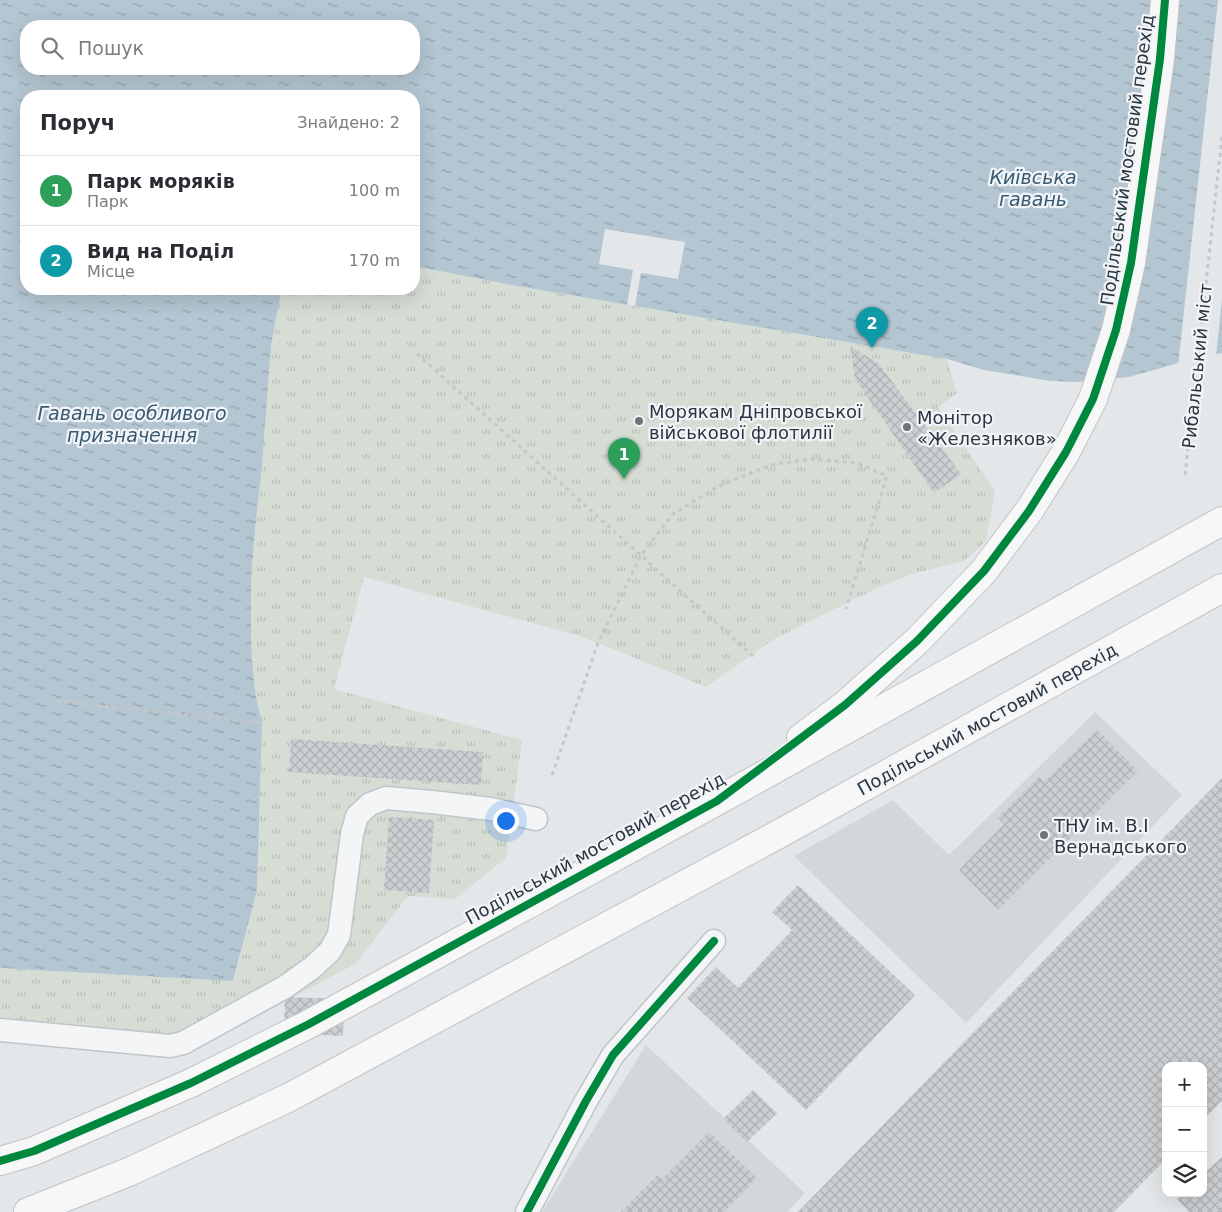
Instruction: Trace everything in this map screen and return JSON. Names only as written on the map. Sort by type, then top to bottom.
[{"type":"main road","name":"Подільський мостовий перехід","points":[[717,801],[845,705],[917,641],[984,571],[1029,511],[1066,452],[1093,399],[1116,330],[1131,263],[1166,0]]},
{"type":"main road","name":"Подільський мостовий перехід","points":[[0,1162],[34,1151],[191,1083],[309,1024],[717,801],[1222,521]]},
{"type":"main road","name":"Подільський мостовий перехід","points":[[28,1212],[131,1171],[297,1093],[779,834],[1222,588]]},
{"type":"street","points":[[0,1030],[170,1046],[183,1043],[285,987],[313,967],[330,951],[339,935],[355,820],[370,804],[386,798],[432,802],[491,810],[536,819]]},
{"type":"street","points":[[527,1212],[586,1101],[613,1055],[714,941]]},
{"type":"path","points":[[418,354],[756,659]]},
{"type":"path","points":[[552,775],[598,643],[641,555],[673,514],[717,487],[771,465],[810,458],[857,463],[887,476],[846,609]]},
{"type":"path","points":[[57,701],[262,724]]},
{"type":"shaded area","points":[[1095,712],[1182,795],[966,1023],[794,856],[893,800],[949,855]]},
{"type":"shaded area","points":[[646,1045],[805,1193],[787,1212],[542,1212]]},
{"type":"green space","points":[[420,267],[511,285],[947,359],[957,393],[938,407],[995,491],[986,541],[964,561],[912,574],[877,588],[776,638],[706,687],[576,635],[364,577],[334,689],[522,740],[506,858],[455,899],[408,896],[355,964],[199,1047],[0,1036],[0,968],[234,981],[257,891],[262,724],[255,691],[252,659],[251,580],[271,345],[281,295],[420,295]]},
{"type":"water","name":"Київська гавань","points":[[0,0],[1222,0],[1222,353],[1200,357],[1129,377],[1078,382],[1051,381],[984,370],[947,359],[511,285],[420,267],[420,90],[20,90],[20,295],[281,295],[271,345],[251,580],[252,659],[255,691],[262,724],[257,891],[233,981],[0,968]]},
{"type":"pier","points":[[1218,0],[1222,0],[1222,299],[1216,356],[1178,366]]},
{"type":"pier","points":[[605,229],[685,242],[678,279],[641,273],[635,306],[627,305],[633,270],[599,264]]},
{"type":"building","name":"Монітор «Железняков»","points":[[850,346],[879,364],[961,474],[934,493],[855,379]]},
{"type":"building","points":[[1097,730],[1138,771],[998,910],[959,870],[1004,824],[998,818],[1039,777],[1044,782]]},
{"type":"building","points":[[291,739],[483,752],[481,785],[289,772]]},
{"type":"building","points":[[1222,778],[1222,1101],[1207,1116],[1207,1062],[1162,1062],[1162,1163],[1114,1212],[798,1212]]},
{"type":"building","points":[[389,817],[434,820],[429,893],[384,890]]},
{"type":"building","points":[[798,885],[915,995],[806,1110],[687,998],[716,967],[738,988],[792,930],[772,912]]},
{"type":"building","points":[[285,997],[344,999],[343,1036],[284,1033]]},
{"type":"building","points":[[753,1090],[777,1113],[747,1142],[723,1119]]},
{"type":"building","points":[[709,1132],[757,1178],[724,1212],[621,1212],[657,1175],[662,1179]]},
{"type":"building","points":[[1222,1157],[1222,1212],[1189,1212],[1177,1199],[1179,1197],[1207,1197],[1207,1170]]},
{"type":"cycle path","points":[[0,1161],[34,1151],[191,1083],[309,1024],[717,801],[845,705],[917,641],[984,571],[1029,511],[1066,452],[1093,399],[1116,330],[1131,263],[1160,59],[1165,0]]},
{"type":"cycle path","points":[[527,1212],[586,1101],[613,1055],[714,941]]},
{"type":"place","name":"Вид на Поділ","points":[[872,348]]},
{"type":"place","name":"Морякам Дніпровської військової флотилії","points":[[639,421]]},
{"type":"place","name":"Монітор «Железняков»","points":[[907,427]]},
{"type":"place","name":"Парк моряків","points":[[624,479]]},
{"type":"place","name":"ТНУ ім. В.І Вернадського","points":[[1044,835]]},
{"type":"water label","name":"Гавань особливого призначення","points":[[132,424]]}]
